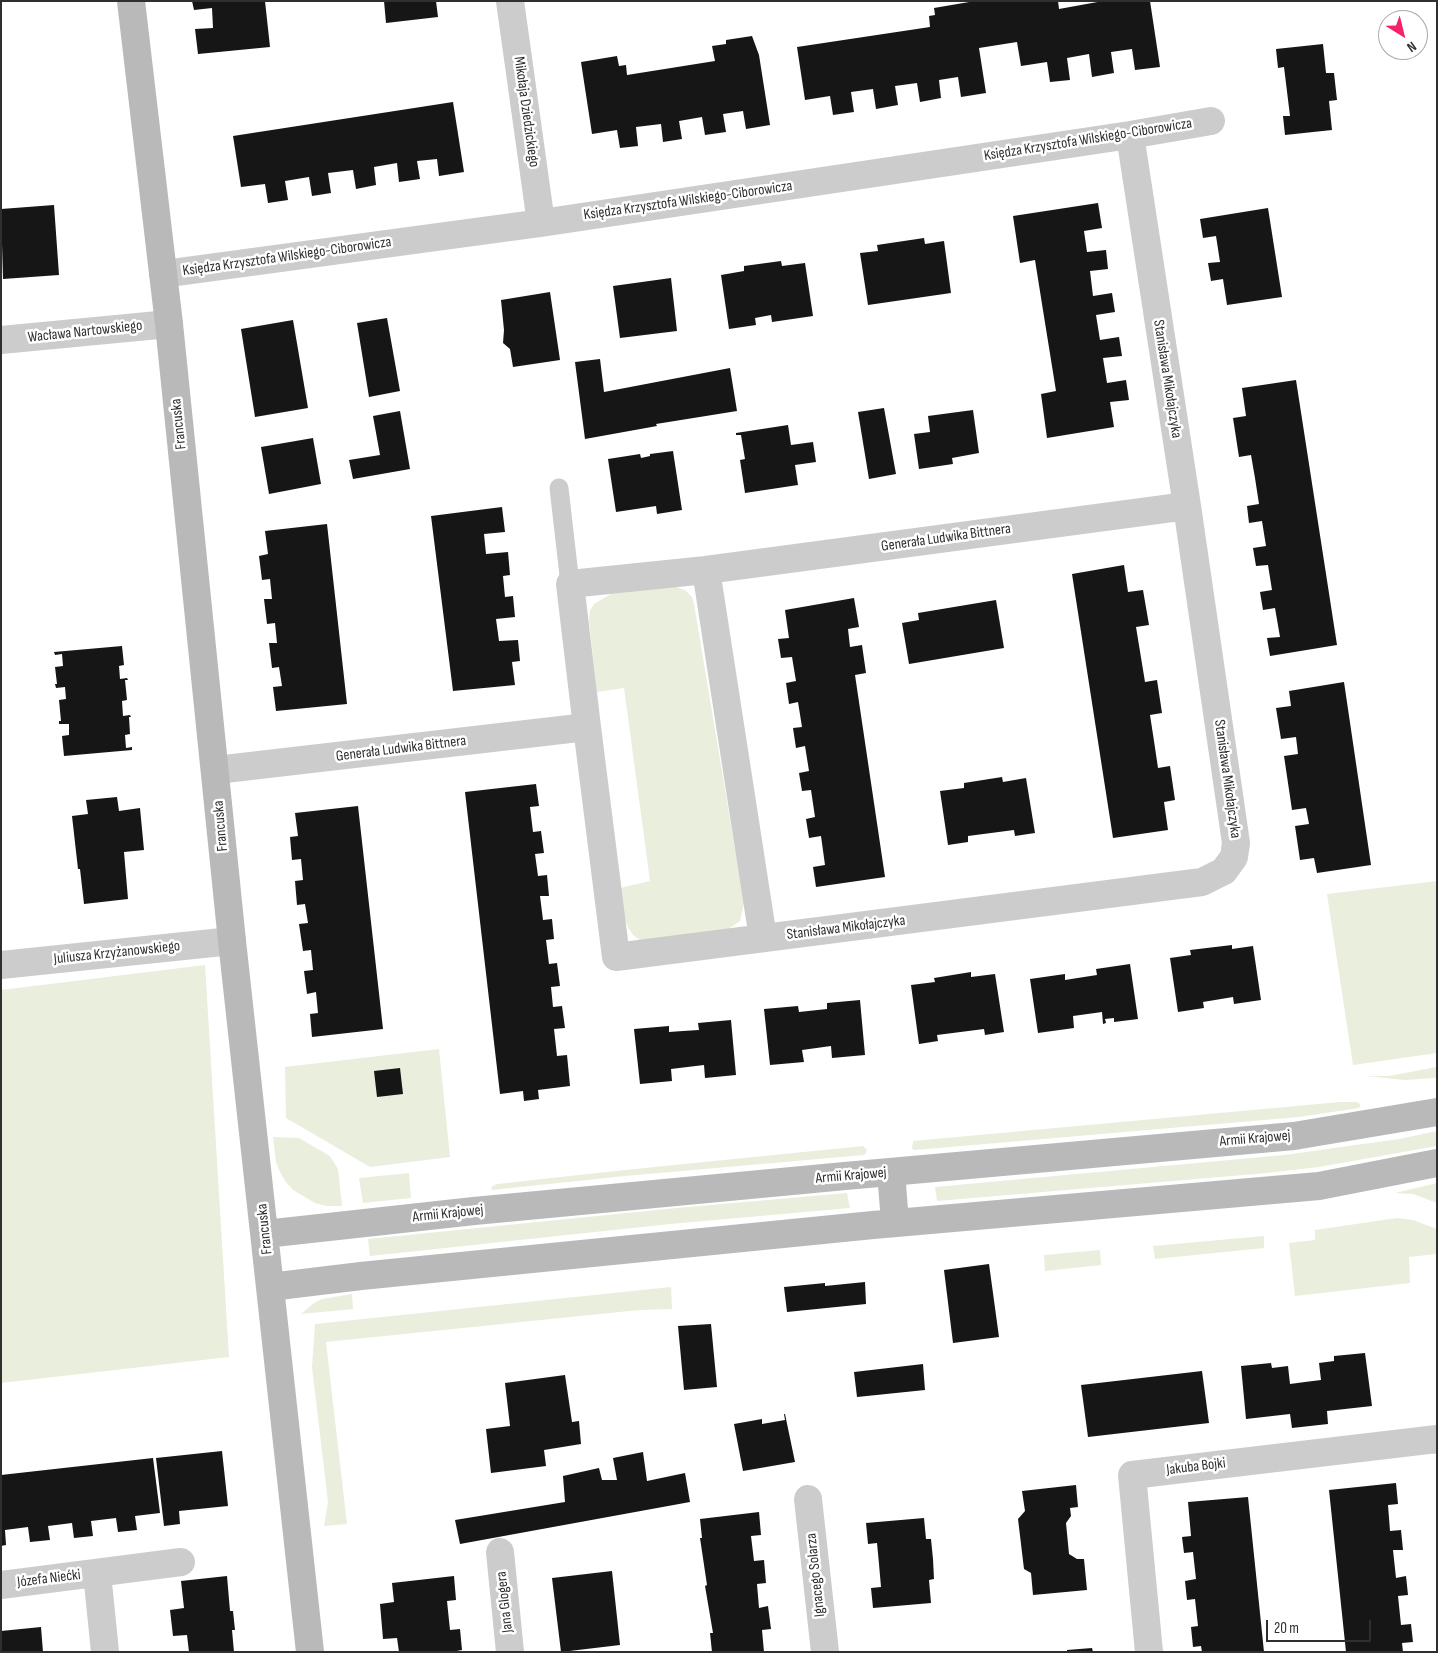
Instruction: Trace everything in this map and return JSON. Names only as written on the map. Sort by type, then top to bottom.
[{"type":"street","name":"Francuska","points":[[131,1],[169,324],[232,941],[310,1652]]},
{"type":"street","name":"Mikołaja Dziedzickiego","points":[[510,1],[541,223]]},
{"type":"street","name":"Księdza Krzysztofa Wilskiego-Ciborowicza","points":[[163,274],[541,223],[1130,135],[1211,121]]},
{"type":"street","name":"Stanisława Mikołajczyka","points":[[587,727],[616,957],[1202,882],[1224,872],[1234,857],[1236,843],[1130,135]]},
{"type":"street","name":"Wacława Nartowskiego","points":[[1,340],[169,324]]},
{"type":"street","name":"Generała Ludwika Bittnera","points":[[570,584],[706,570],[1187,506]]},
{"type":"street","points":[[706,570],[762,938]]},
{"type":"street","points":[[570,584],[587,727]]},
{"type":"street","name":"Generała Ludwika Bittnera","points":[[216,770],[587,727]]},
{"type":"street","name":"Juliusza Krzyżanowskiego","points":[[1,965],[232,941]]},
{"type":"street","name":"Armii Krajowej","points":[[265,1234],[484,1210],[1294,1136],[1437,1112]]},
{"type":"street","points":[[270,1287],[361,1276],[895,1222],[1319,1186],[1437,1163]]},
{"type":"street","points":[[891,1172],[895,1222]]},
{"type":"street","name":"Jakuba Bojki","points":[[1149,1652],[1132,1475],[1437,1439]]},
{"type":"street","name":"Ignacego Solarza","points":[[808,1499],[825,1652]]},
{"type":"street","name":"Jana Glogera","points":[[500,1552],[510,1652]]},
{"type":"street","name":"Józefa Niećki","points":[[1,1586],[182,1562]]},
{"type":"street","name":"Józefa Niećki","points":[[97,1573],[105,1652]]},
{"type":"lane","points":[[559,488],[570,584]]},
{"type":"green space","points":[[673,586],[685,590],[692,597],[694,604],[744,903],[740,921],[724,932],[649,942],[640,940],[633,935],[628,927],[625,920],[620,888],[650,881],[624,688],[597,692],[589,620],[590,611],[594,604],[611,594]]},
{"type":"green space","points":[[1437,881],[1437,1053],[1353,1065],[1327,894]]},
{"type":"green space","points":[[205,965],[229,1357],[1,1383],[1,990]]},
{"type":"green space","points":[[439,1049],[450,1157],[370,1167],[286,1118],[285,1067]]},
{"type":"green space","points":[[1437,1067],[1437,1077],[1435,1078],[1405,1080],[1366,1076],[1389,1076]]},
{"type":"green space","points":[[1357,1102],[1360,1106],[1359,1108],[1299,1117],[912,1149],[913,1141]]},
{"type":"green space","points":[[1437,1131],[1437,1146],[1319,1167],[1267,1173],[937,1201],[935,1187],[1284,1155],[1399,1139]]},
{"type":"green space","points":[[273,1137],[299,1138],[330,1156],[338,1169],[342,1206],[326,1206],[315,1203],[293,1190],[279,1170],[276,1162]]},
{"type":"green space","points":[[863,1146],[867,1150],[864,1155],[492,1190],[491,1187],[497,1184]]},
{"type":"green space","points":[[409,1173],[411,1198],[363,1203],[359,1178]]},
{"type":"green space","points":[[1437,1183],[1437,1203],[1413,1194],[1395,1193]]},
{"type":"green space","points":[[847,1193],[850,1208],[670,1224],[370,1256],[368,1239],[677,1208]]},
{"type":"green space","points":[[1397,1218],[1413,1220],[1437,1229],[1437,1254],[1409,1257],[1410,1283],[1295,1296],[1289,1243],[1315,1240],[1315,1230]]},
{"type":"green space","points":[[1264,1236],[1264,1248],[1155,1259],[1153,1246]]},
{"type":"green space","points":[[1100,1250],[1101,1265],[1045,1271],[1044,1255]]},
{"type":"green space","points":[[671,1287],[672,1309],[639,1310],[326,1342],[347,1524],[324,1526],[328,1502],[312,1367],[315,1324]]},
{"type":"green space","points":[[352,1294],[353,1309],[301,1314],[322,1299]]},
{"type":"building","points":[[192,1],[265,1],[270,47],[198,54],[195,29],[213,28],[212,8],[194,10]]},
{"type":"building","points":[[384,1],[436,1],[438,17],[386,23]]},
{"type":"building","points":[[975,1],[1058,1],[1059,9],[1103,1],[1150,1],[1160,67],[1135,70],[1132,49],[1111,52],[1114,73],[1092,77],[1089,54],[1067,58],[1070,80],[1050,82],[1047,62],[1021,66],[1017,42],[979,48],[986,93],[961,97],[958,77],[939,80],[941,98],[920,102],[917,83],[895,86],[898,105],[876,109],[873,89],[851,92],[854,112],[833,115],[830,96],[805,100],[797,47],[930,27],[929,16],[935,15],[934,8]]},
{"type":"building","points":[[752,36],[759,55],[770,125],[746,129],[743,111],[723,114],[726,132],[705,135],[702,117],[679,121],[682,139],[663,142],[661,124],[636,127],[638,146],[620,148],[617,130],[592,134],[581,62],[617,56],[619,66],[626,65],[627,75],[715,61],[712,46],[726,44],[726,40]]},
{"type":"building","points":[[1323,44],[1326,73],[1334,73],[1337,100],[1329,101],[1332,130],[1285,135],[1283,116],[1290,116],[1284,67],[1278,68],[1276,49]]},
{"type":"building","points":[[453,102],[464,172],[439,176],[437,159],[417,161],[420,179],[399,182],[397,163],[374,167],[376,185],[356,189],[353,170],[328,173],[331,193],[312,196],[309,177],[285,181],[288,200],[268,203],[265,184],[241,187],[233,136]]},
{"type":"building","points":[[1098,203],[1102,228],[1084,231],[1087,252],[1106,250],[1108,269],[1090,271],[1093,296],[1112,293],[1115,312],[1096,315],[1100,340],[1119,337],[1122,356],[1103,358],[1107,383],[1126,380],[1129,400],[1110,402],[1114,427],[1047,438],[1041,394],[1056,391],[1035,260],[1020,263],[1013,216]]},
{"type":"building","points":[[54,205],[59,275],[3,279],[1,209]]},
{"type":"building","points":[[1268,208],[1282,297],[1227,305],[1223,279],[1211,281],[1208,263],[1220,262],[1216,236],[1203,238],[1200,219]]},
{"type":"building","points":[[924,238],[925,244],[944,241],[951,293],[868,305],[860,253],[878,251],[877,245]]},
{"type":"building","points":[[781,261],[782,266],[805,263],[813,316],[772,322],[771,315],[755,318],[756,325],[729,329],[721,275],[744,271],[744,266]]},
{"type":"building","points":[[671,278],[677,331],[620,338],[613,286]]},
{"type":"building","points":[[550,292],[560,360],[513,367],[510,349],[503,343],[504,330],[501,300]]},
{"type":"building","points":[[387,318],[400,391],[369,397],[357,323]]},
{"type":"building","points":[[293,320],[308,408],[255,417],[241,329]]},
{"type":"building","points":[[600,359],[604,392],[730,368],[737,411],[656,424],[657,426],[585,439],[575,362]]},
{"type":"building","points":[[1296,380],[1337,645],[1270,656],[1267,638],[1280,637],[1275,608],[1263,610],[1260,592],[1272,590],[1268,565],[1256,566],[1253,548],[1266,546],[1262,521],[1249,523],[1247,506],[1259,504],[1251,455],[1239,457],[1233,418],[1246,416],[1242,388]]},
{"type":"building","points":[[884,408],[896,474],[869,479],[858,412]]},
{"type":"building","points":[[973,410],[979,453],[952,458],[953,464],[919,469],[914,434],[930,432],[928,416]]},
{"type":"building","points":[[400,411],[410,469],[353,479],[349,460],[380,455],[373,416]]},
{"type":"building","points":[[788,425],[791,445],[813,442],[816,462],[795,465],[798,485],[745,493],[740,460],[745,459],[741,435],[736,435],[736,433]]},
{"type":"building","points":[[313,438],[321,484],[269,494],[261,447]]},
{"type":"building","points":[[673,451],[682,510],[657,514],[656,506],[616,512],[608,459],[640,454],[641,458],[650,456],[650,454]]},
{"type":"building","points":[[502,507],[505,532],[484,534],[486,554],[508,552],[510,575],[503,576],[505,597],[513,596],[515,617],[496,619],[499,641],[518,640],[520,661],[512,662],[515,685],[453,691],[431,516]]},
{"type":"building","points":[[327,524],[347,704],[276,711],[273,687],[282,686],[279,667],[272,668],[269,643],[277,643],[275,623],[267,624],[264,599],[272,599],[270,579],[262,580],[259,556],[268,554],[265,531]]},
{"type":"building","points":[[1124,565],[1128,592],[1143,590],[1149,625],[1136,627],[1145,682],[1157,680],[1162,713],[1150,715],[1158,768],[1170,766],[1175,800],[1164,802],[1168,830],[1113,838],[1072,574]]},
{"type":"building","points":[[854,598],[859,627],[848,629],[850,647],[862,645],[866,673],[855,675],[885,877],[816,887],[813,867],[825,865],[821,836],[809,838],[806,819],[815,817],[811,790],[802,791],[799,773],[809,771],[805,746],[796,748],[793,728],[802,727],[798,702],[789,704],[786,683],[796,681],[792,657],[781,658],[778,639],[789,638],[785,610]]},
{"type":"building","points":[[996,600],[1004,648],[909,664],[902,623],[919,620],[918,613]]},
{"type":"building","points":[[122,646],[124,665],[119,666],[120,679],[127,678],[128,680],[125,680],[127,700],[122,701],[123,716],[130,715],[131,717],[129,717],[130,734],[125,735],[126,748],[132,747],[132,750],[64,756],[62,736],[69,735],[69,724],[59,724],[59,721],[61,721],[59,700],[66,699],[65,687],[56,688],[55,684],[57,684],[55,667],[63,666],[62,654],[55,655],[54,652]]},
{"type":"building","points":[[1344,682],[1371,865],[1317,873],[1314,858],[1300,860],[1295,826],[1309,824],[1306,808],[1292,810],[1284,756],[1298,754],[1296,737],[1281,739],[1276,708],[1291,706],[1289,691]]},
{"type":"building","points":[[1002,777],[1003,782],[1026,778],[1035,833],[1015,836],[1014,830],[968,836],[968,842],[948,845],[940,791],[964,788],[964,783]]},
{"type":"building","points":[[536,784],[539,806],[530,807],[533,832],[541,831],[544,853],[535,854],[538,876],[547,875],[549,896],[540,896],[543,920],[552,919],[554,939],[546,940],[549,964],[557,963],[560,986],[551,987],[553,1007],[562,1006],[565,1028],[554,1029],[557,1056],[567,1055],[570,1086],[538,1090],[539,1099],[524,1101],[523,1091],[500,1094],[465,792]]},
{"type":"building","points":[[117,797],[119,811],[140,808],[144,850],[124,852],[128,899],[84,904],[72,816],[88,814],[86,800]]},
{"type":"building","points":[[358,806],[383,1029],[312,1037],[310,1014],[318,1013],[316,992],[307,994],[304,971],[313,970],[311,950],[303,951],[299,924],[308,923],[305,904],[297,905],[295,881],[303,880],[301,859],[292,860],[290,837],[298,836],[295,813]]},
{"type":"building","points":[[1232,945],[1232,949],[1253,946],[1261,1000],[1234,1004],[1233,997],[1203,1002],[1204,1008],[1178,1012],[1170,958],[1191,955],[1190,950]]},
{"type":"building","points":[[1130,964],[1138,1019],[1114,1022],[1114,1018],[1105,1019],[1106,1023],[1103,1024],[1102,1012],[1073,1016],[1074,1028],[1038,1033],[1030,979],[1065,974],[1065,980],[1097,975],[1096,969]]},
{"type":"building","points":[[971,972],[971,977],[995,974],[1004,1032],[985,1035],[984,1029],[937,1035],[938,1041],[919,1044],[911,985],[935,982],[934,978]]},
{"type":"building","points":[[860,1000],[865,1055],[832,1058],[831,1046],[802,1050],[804,1062],[770,1065],[764,1009],[798,1006],[799,1012],[827,1009],[827,1003]]},
{"type":"building","points":[[731,1020],[736,1075],[705,1078],[704,1065],[671,1069],[672,1081],[640,1084],[634,1029],[669,1026],[669,1032],[699,1030],[698,1023]]},
{"type":"building","points":[[400,1068],[403,1094],[377,1097],[374,1071]]},
{"type":"building","points":[[989,1264],[999,1337],[953,1343],[944,1270]]},
{"type":"building","points":[[865,1282],[866,1304],[787,1312],[784,1287],[825,1283],[825,1286]]},
{"type":"building","points":[[711,1324],[717,1387],[684,1390],[678,1326]]},
{"type":"building","points":[[1365,1353],[1372,1406],[1327,1411],[1328,1424],[1292,1428],[1290,1414],[1246,1419],[1241,1366],[1271,1363],[1272,1368],[1288,1366],[1290,1384],[1321,1380],[1319,1363],[1334,1361],[1334,1356]]},
{"type":"building","points":[[923,1364],[925,1390],[857,1397],[854,1372]]},
{"type":"building","points":[[1202,1371],[1209,1423],[1088,1437],[1081,1385]]},
{"type":"building","points":[[565,1375],[572,1422],[579,1421],[581,1444],[544,1450],[546,1466],[491,1473],[486,1429],[510,1426],[505,1383]]},
{"type":"building","points":[[784,1414],[795,1462],[743,1471],[734,1424],[762,1419],[762,1424],[785,1420]]},
{"type":"building","points":[[222,1451],[228,1506],[179,1511],[180,1524],[164,1526],[156,1458]]},
{"type":"building","points":[[643,1452],[647,1481],[685,1473],[690,1502],[460,1544],[455,1520],[565,1502],[563,1476],[599,1468],[602,1480],[617,1480],[613,1458]]},
{"type":"building","points":[[153,1458],[160,1513],[135,1516],[137,1530],[118,1532],[116,1518],[91,1521],[93,1536],[74,1538],[72,1523],[48,1526],[50,1540],[30,1542],[28,1527],[5,1530],[6,1545],[1,1546],[1,1475]]},
{"type":"building","points":[[1396,1483],[1398,1504],[1388,1505],[1390,1531],[1401,1530],[1403,1550],[1393,1550],[1396,1578],[1406,1576],[1408,1595],[1398,1596],[1401,1625],[1411,1624],[1413,1642],[1402,1643],[1403,1652],[1346,1652],[1329,1490]]},
{"type":"building","points":[[1076,1485],[1078,1507],[1070,1508],[1071,1516],[1066,1523],[1069,1554],[1077,1559],[1084,1559],[1087,1590],[1033,1595],[1031,1573],[1024,1569],[1018,1519],[1025,1511],[1022,1491]]},
{"type":"building","points":[[1248,1497],[1264,1652],[1202,1652],[1201,1646],[1193,1647],[1191,1627],[1198,1626],[1195,1599],[1187,1600],[1185,1581],[1196,1579],[1193,1552],[1184,1553],[1182,1537],[1191,1536],[1188,1502]]},
{"type":"building","points":[[759,1512],[761,1535],[751,1536],[754,1561],[764,1560],[766,1583],[757,1584],[759,1608],[768,1606],[771,1629],[762,1630],[764,1652],[712,1652],[710,1633],[713,1633],[705,1586],[707,1585],[700,1538],[702,1538],[700,1519]]},
{"type":"building","points":[[924,1518],[926,1539],[931,1539],[933,1559],[934,1579],[929,1580],[931,1603],[873,1608],[871,1588],[881,1587],[877,1543],[868,1544],[866,1523]]},
{"type":"building","points":[[612,1571],[620,1645],[561,1652],[552,1578]]},
{"type":"building","points":[[227,1576],[230,1611],[233,1611],[235,1630],[232,1630],[234,1652],[189,1652],[187,1635],[173,1636],[170,1610],[184,1608],[181,1581]]},
{"type":"building","points":[[454,1576],[456,1600],[447,1601],[450,1630],[460,1629],[462,1650],[451,1652],[399,1652],[397,1638],[383,1639],[380,1604],[394,1602],[392,1583]]},
{"type":"building","points":[[41,1627],[43,1652],[1,1652],[1,1631]]},
{"type":"building","points":[[1092,1648],[1093,1652],[1067,1652],[1067,1650]]}]
